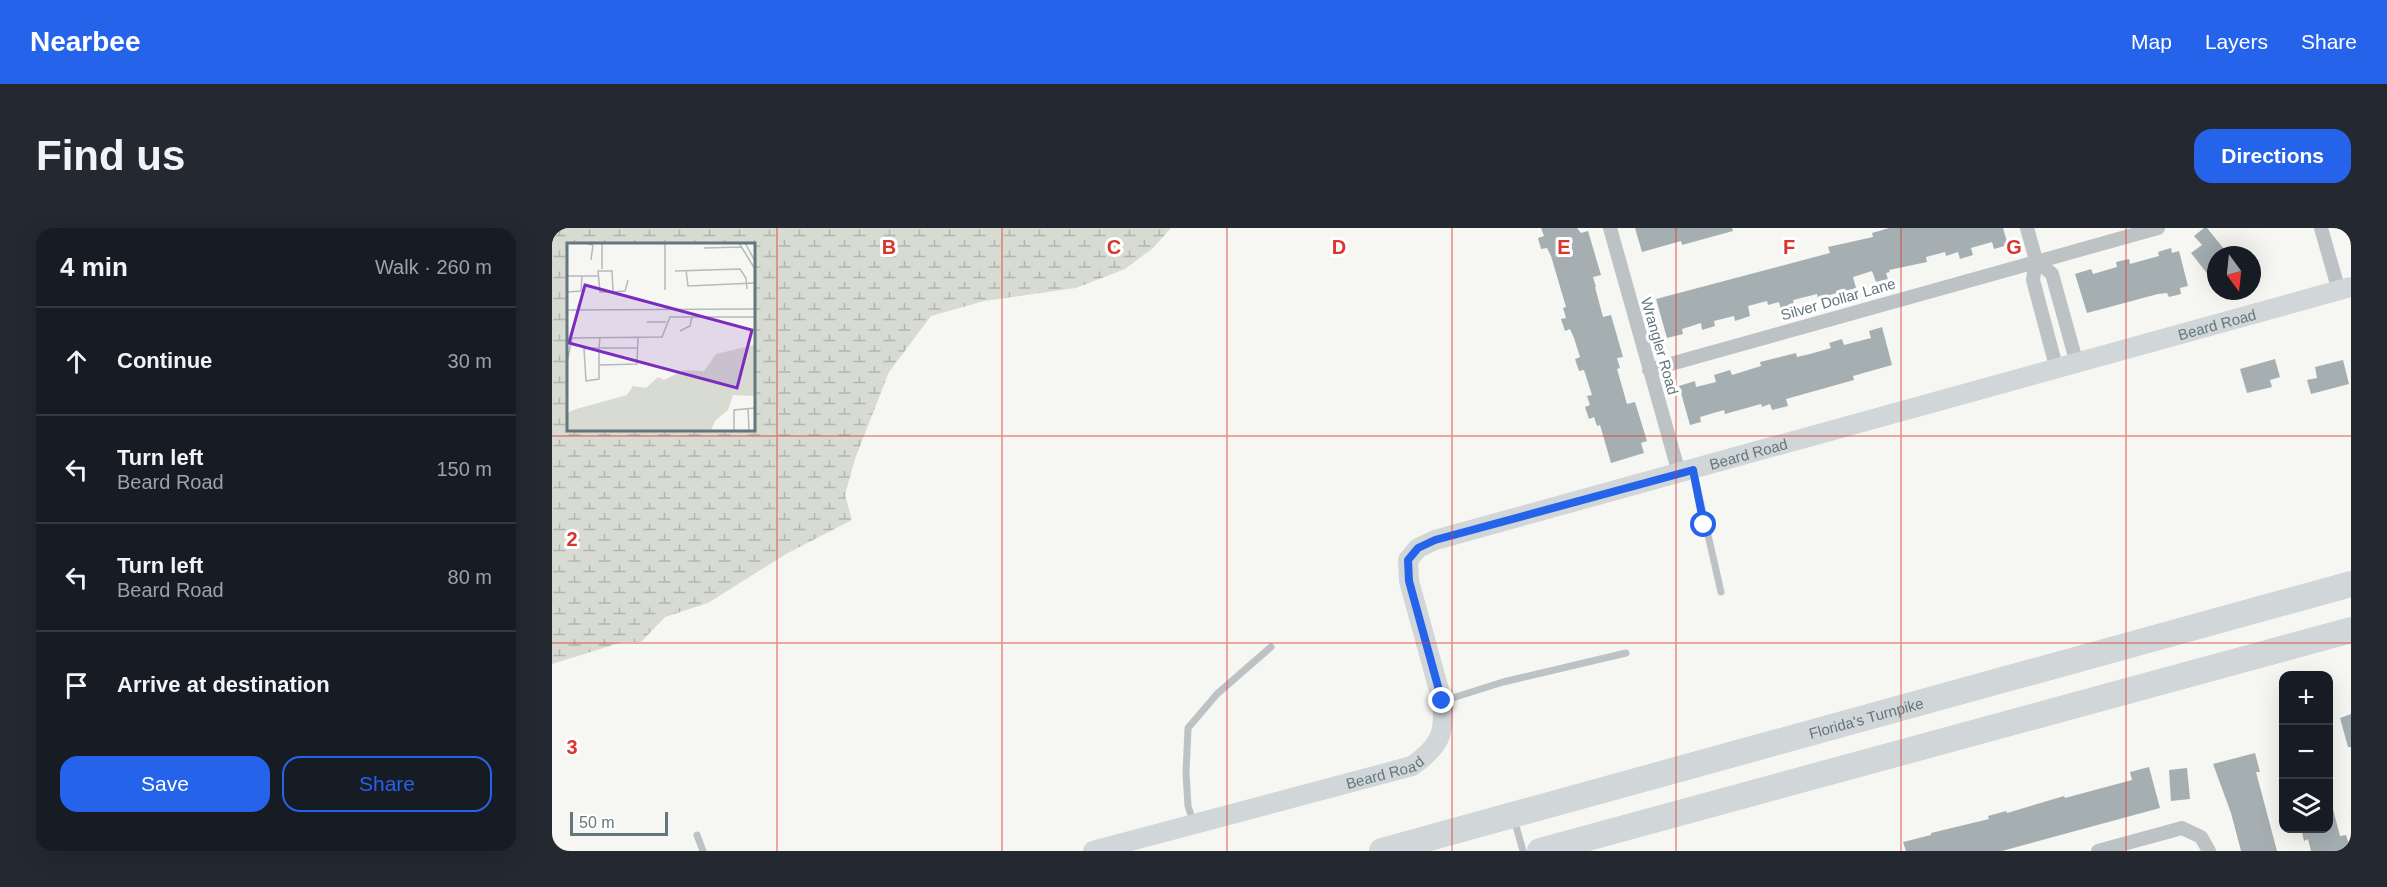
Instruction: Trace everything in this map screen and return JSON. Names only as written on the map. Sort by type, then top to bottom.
[{"type":"highway","name":"Florida's Turnpike","points":[[1382,851],[2351,584]]},
{"type":"highway","points":[[1540,851],[2351,630]]},
{"type":"street","name":"Wrangler Road","points":[[1610,228],[1649,370],[1686,471]]},
{"type":"street","points":[[2027,228],[2036,260],[2033,280],[2057,370]]},
{"type":"street","name":"Silver Dollar Lane","points":[[1649,370],[2036,260],[2158,228]]},
{"type":"street","points":[[2321,228],[2345,289]]},
{"type":"street","points":[[2036,260],[2052,274],[2077,364]]},
{"type":"street","name":"Beard Road","points":[[1093,851],[1412,766],[1424,757],[1439,740],[1445,721],[1442,701],[1409,581],[1408,560],[1418,548],[1435,540],[2345,289]]},
{"type":"street","points":[[2045,325],[2064,320]]},
{"type":"street","points":[[2098,851],[2182,828],[2201,837],[2209,851]]},
{"type":"lane","points":[[1686,471],[1721,592]]},
{"type":"lane","points":[[1193,824],[1188,806],[1186,773],[1188,728],[1217,694],[1271,647]]},
{"type":"lane","points":[[1442,701],[1503,682],[1626,652]]},
{"type":"lane","points":[[1513,815],[1523,851]]},
{"type":"lane","points":[[697,835],[703,851]]},
{"type":"green space","points":[[552,228],[1171,228],[1153,248],[1125,269],[1076,288],[984,301],[931,316],[889,372],[855,459],[845,495],[852,520],[786,554],[708,603],[665,617],[641,642],[623,642],[552,664]]},
{"type":"building","points":[[1541,228],[1577,228],[1581,233],[1588,231],[1601,275],[1593,277],[1595,287],[1603,317],[1611,315],[1623,357],[1617,358],[1620,368],[1617,369],[1627,404],[1635,402],[1647,441],[1641,443],[1644,453],[1611,463],[1600,425],[1597,426],[1594,417],[1589,419],[1585,407],[1590,405],[1587,396],[1592,395],[1584,370],[1579,371],[1575,359],[1580,357],[1574,338],[1570,329],[1565,331],[1561,319],[1566,318],[1563,308],[1566,307],[1551,256],[1547,248],[1541,249],[1538,238],[1544,236]]},
{"type":"building","points":[[1635,228],[1732,228],[1733,231],[1682,245],[1681,241],[1642,252]]},
{"type":"building","points":[[1889,228],[2003,228],[2008,245],[1994,249],[1992,242],[1971,248],[1973,255],[1960,259],[1958,252],[1946,256],[1945,252],[1926,257],[1927,262],[1889,270],[1890,272],[1886,273],[1888,279],[1876,282],[1872,271],[1853,277],[1856,288],[1818,298],[1817,294],[1793,300],[1794,305],[1781,309],[1779,302],[1768,305],[1767,301],[1748,306],[1750,316],[1735,321],[1734,316],[1714,321],[1715,326],[1702,330],[1701,323],[1682,329],[1683,334],[1667,338],[1656,299],[1830,253],[1828,247],[1873,237],[1872,233]]},
{"type":"building","points":[[2207,228],[2222,246],[2207,246],[2207,273],[2191,253],[2202,245],[2194,236]]},
{"type":"building","points":[[2171,248],[2172,253],[2179,251],[2188,286],[2180,288],[2181,294],[2169,297],[2167,293],[2158,294],[2087,313],[2075,274],[2091,269],[2093,274],[2117,267],[2116,262],[2129,259],[2130,264],[2159,256],[2158,252]]},
{"type":"building","points":[[1882,327],[1892,365],[1853,376],[1854,380],[1786,399],[1788,406],[1772,410],[1770,404],[1762,407],[1761,404],[1725,414],[1724,410],[1700,417],[1701,422],[1690,425],[1679,386],[1695,381],[1696,387],[1716,382],[1714,375],[1730,370],[1732,375],[1761,366],[1760,362],[1796,353],[1797,357],[1810,354],[1831,348],[1829,343],[1842,339],[1844,345],[1871,338],[1869,331]]},
{"type":"building","points":[[2275,359],[2280,377],[2270,380],[2272,387],[2247,393],[2240,369]]},
{"type":"building","points":[[2343,360],[2349,384],[2311,394],[2307,380],[2317,378],[2315,367]]},
{"type":"building","points":[[2351,714],[2351,747],[2348,747],[2340,718]]},
{"type":"building","points":[[2255,753],[2260,772],[2256,772],[2277,851],[2241,851],[2231,813],[2213,764]]},
{"type":"building","points":[[2149,767],[2160,808],[2002,851],[1906,851],[1903,842],[1989,819],[1988,816],[2006,811],[2007,813],[2064,796],[2065,798],[2132,780],[2130,772]]},
{"type":"building","points":[[2187,768],[2190,799],[2171,801],[2169,770]]},
{"type":"building","points":[[2333,809],[2340,836],[2346,835],[2351,851],[2311,851],[2308,839],[2304,841],[2302,833],[2333,833]]},
{"type":"route","points":[[1442,701],[1409,581],[1408,560],[1418,548],[1435,540],[1693,470],[1704,525]]}]
